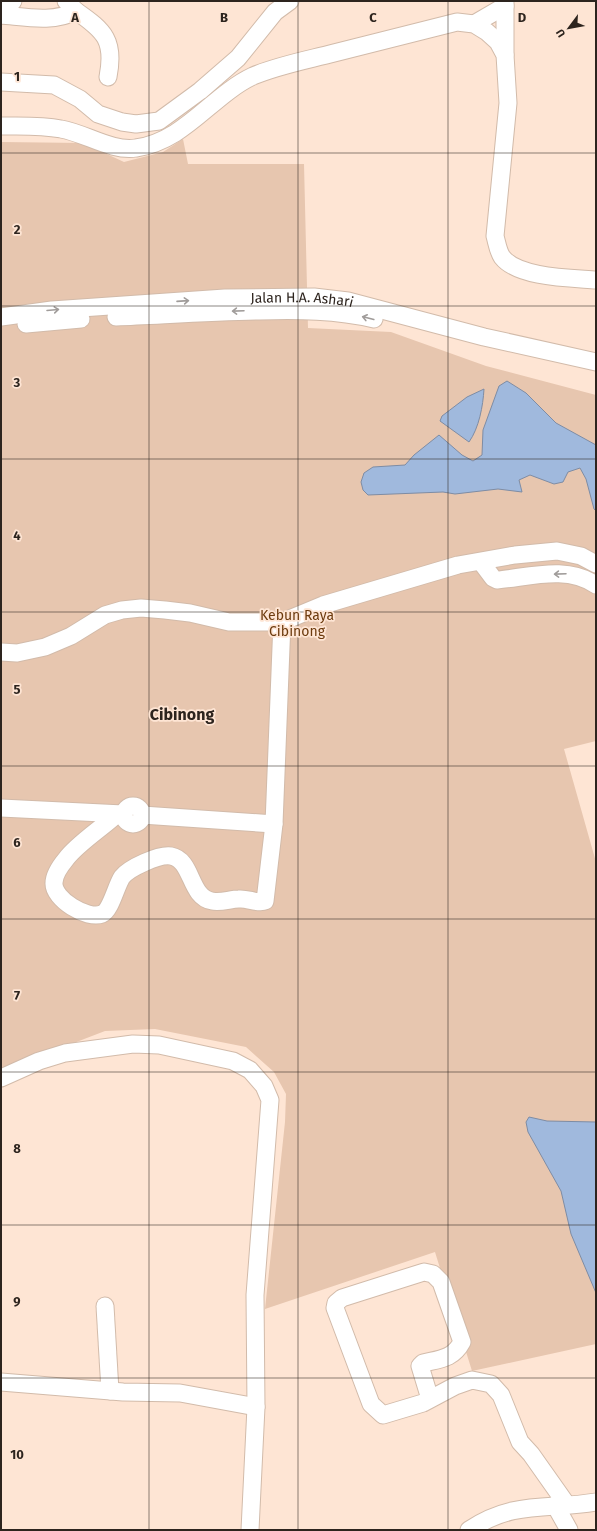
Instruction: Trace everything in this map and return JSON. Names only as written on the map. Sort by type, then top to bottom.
[{"type":"street","points":[[1,15],[13,1]]},
{"type":"street","points":[[1,82],[54,85],[80,99],[98,114],[122,122],[136,124],[159,121],[200,91],[238,58],[271,6],[290,1]]},
{"type":"street","points":[[474,24],[505,4]]},
{"type":"street","points":[[505,4],[505,55],[508,103],[495,236],[499,250],[508,262],[531,272],[596,280]]},
{"type":"street","points":[[1,15],[55,18],[65,17],[71,6],[100,29],[111,49],[112,56],[108,77]]},
{"type":"street","points":[[1,126],[40,126],[61,129],[93,138],[120,148],[135,148],[151,145],[181,130],[232,88],[269,70],[458,22],[474,24],[492,37],[505,55]]},
{"type":"street","name":"Jalan H.A. Ashari","points":[[5,322],[196,312],[305,310],[347,307],[511,356],[596,362]]},
{"type":"street","name":"Jalan H.A. Ashari","points":[[558,360],[596,373]]},
{"type":"street","points":[[1,652],[17,653],[45,647],[71,636],[105,615],[134,609],[190,613],[228,622],[282,622],[323,605],[458,565],[515,555],[557,551],[581,556],[596,564]]},
{"type":"street","points":[[481,562],[493,578],[498,580],[535,575],[568,573],[580,576],[596,585]]},
{"type":"street","points":[[120,815],[68,856],[58,869],[54,882],[56,891],[67,904],[92,915],[102,914],[108,909],[123,876],[161,855],[172,856],[179,860],[200,894],[210,901],[244,899],[262,902],[266,901],[274,824],[282,622]]},
{"type":"street","points":[[1,808],[120,815],[125,820],[133,824],[140,820],[142,815],[274,824]]},
{"type":"street","points":[[1,1078],[39,1061],[65,1053],[133,1044],[146,1044],[159,1045],[232,1061],[250,1070],[264,1086],[270,1100],[255,1295],[256,1406],[250,1530]]},
{"type":"street","points":[[430,1399],[420,1366],[423,1363],[451,1356],[457,1352],[462,1342],[441,1282],[433,1274],[424,1272],[342,1298],[336,1303],[335,1308],[371,1404],[375,1409],[383,1414],[430,1399],[455,1386],[472,1380],[491,1384],[501,1395],[520,1442],[531,1454],[561,1505],[568,1530]]},
{"type":"street","points":[[105,1306],[110,1392]]},
{"type":"street","points":[[1,1382],[110,1392],[180,1393],[256,1406]]},
{"type":"street","points":[[469,1530],[494,1515],[522,1508],[596,1502]]},
{"type":"green space","name":"Kebun Raya Cibinong","points":[[183,139],[188,164],[304,164],[308,328],[391,332],[486,366],[596,395],[596,741],[564,749],[596,862],[596,1344],[472,1371],[435,1252],[265,1309],[285,1122],[286,1094],[274,1072],[246,1047],[155,1029],[105,1031],[1,1071],[1,142],[83,143],[124,162],[163,152]]},
{"type":"water","points":[[507,381],[526,393],[556,423],[596,445],[596,511],[594,509],[586,479],[580,468],[568,472],[563,482],[554,484],[530,475],[519,480],[522,492],[498,489],[455,494],[443,492],[368,495],[363,490],[361,482],[364,473],[373,467],[405,465],[414,455],[439,435],[462,455],[473,461],[482,455],[483,430],[499,386]]},
{"type":"water","points":[[484,389],[480,417],[469,442],[440,421],[442,416],[467,397]]},
{"type":"water","points":[[529,1117],[547,1121],[596,1122],[596,1293],[571,1234],[561,1191],[528,1132],[526,1122]]},
{"type":"district","name":"Cibinong","points":[[182,714]]}]
